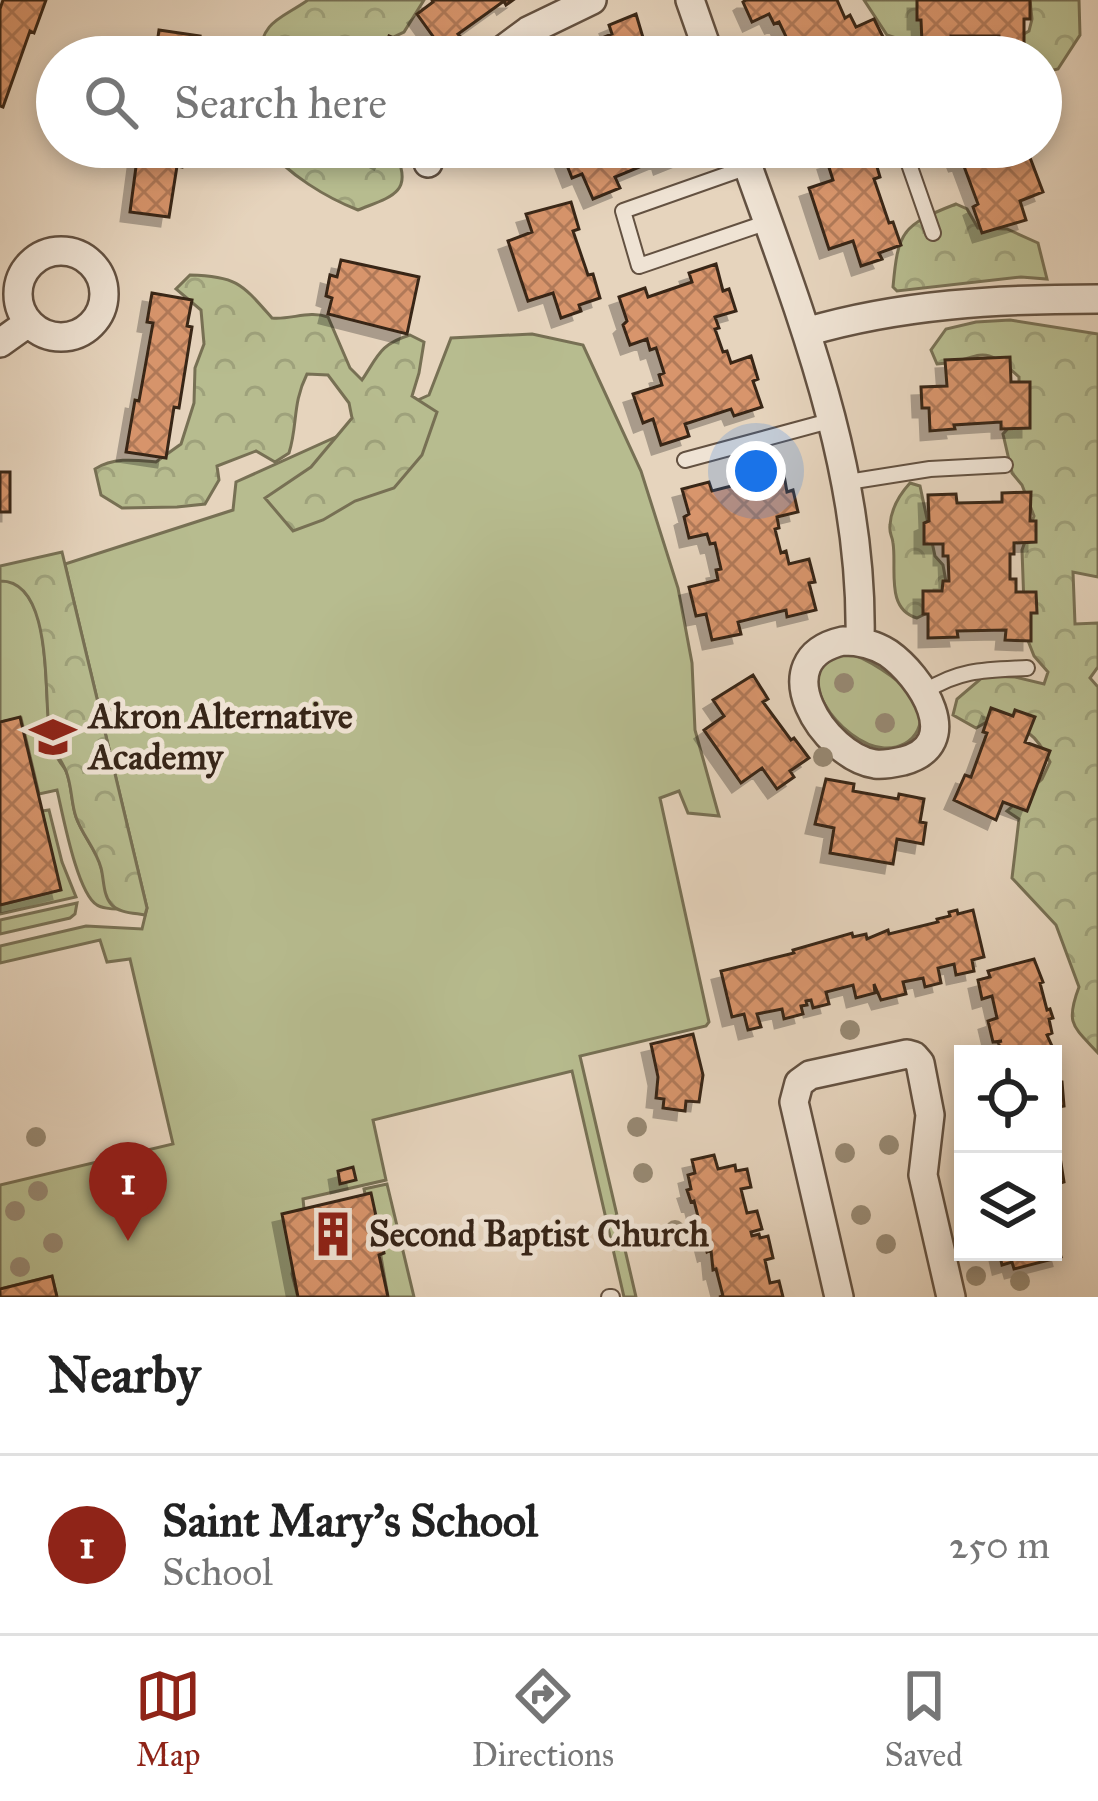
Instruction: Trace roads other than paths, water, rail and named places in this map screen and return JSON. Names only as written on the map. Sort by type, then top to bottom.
[{"type":"street","points":[[521,36],[592,0]]},
{"type":"street","points":[[690,0],[703,36]]},
{"type":"street","points":[[748,168],[806,332],[848,482],[858,555],[860,641]]},
{"type":"street","points":[[806,332],[871,316],[955,304],[1098,299]]},
{"type":"street","points":[[0,343],[28,323]]},
{"type":"street","points":[[860,641],[887,652],[926,691],[933,733],[920,753],[875,764],[842,748],[812,711],[803,677],[806,663],[816,652],[830,644],[860,641]]},
{"type":"street","points":[[839,1297],[794,1102],[799,1083],[810,1075],[907,1054],[920,1063],[930,1114],[923,1175],[951,1297]]},
{"type":"lane","points":[[724,168],[622,211],[639,266],[768,222]]},
{"type":"lane","points":[[911,168],[933,233]]},
{"type":"lane","points":[[685,460],[833,420]]},
{"type":"lane","points":[[848,482],[1005,465]]},
{"type":"lane","points":[[926,691],[948,677],[972,671],[1027,668]]},
{"type":"place","name":"Akron Alternative Academy","points":[[53,737]]},
{"type":"place","name":"Second Baptist Church","points":[[333,1234]]},
{"type":"place","name":"Saint Mary's School","points":[[128,1241]]}]
